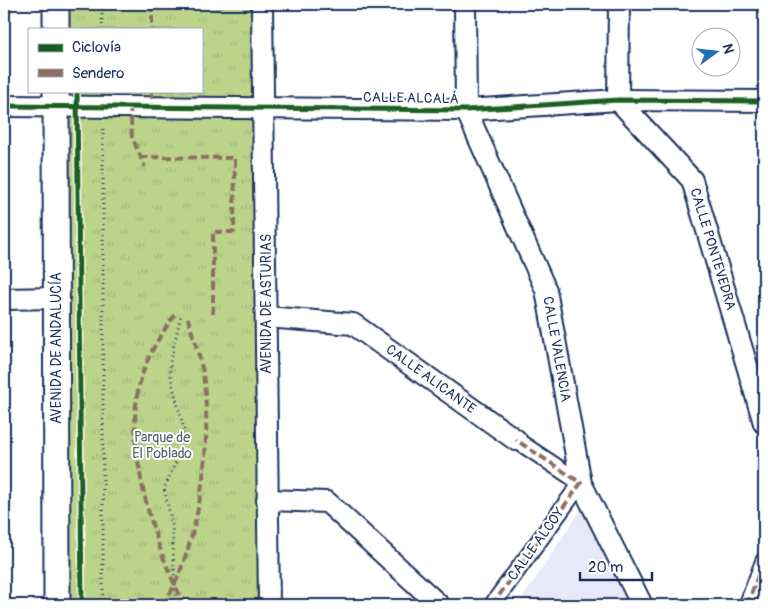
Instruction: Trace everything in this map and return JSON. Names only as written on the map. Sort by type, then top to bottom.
[{"type":"street","points":[[56,4],[56,28]]},
{"type":"street","name":"AVENIDA DE ASTURIAS","points":[[262,4],[269,605]]},
{"type":"street","name":"CALLE VALENCIA","points":[[466,4],[466,110],[546,290],[581,483],[642,605]]},
{"type":"street","points":[[618,100],[619,4]]},
{"type":"street","name":"CALLE ALCALÁ","points":[[4,106],[56,98],[103,106],[466,110],[618,100],[764,101]]},
{"type":"street","name":"AVENIDA DE ANDALUCÍA","points":[[56,98],[57,605]]},
{"type":"street","name":"CALLE PONTEVEDRA","points":[[618,100],[692,180],[764,422]]},
{"type":"street","points":[[4,299],[56,298]]},
{"type":"street","name":"CALLE ALICANTE","points":[[266,316],[353,324],[516,440],[581,483]]},
{"type":"street","name":"CALLE ALCOY","points":[[492,605],[581,483]]},
{"type":"street","points":[[267,500],[327,502],[439,605]]},
{"type":"street","points":[[747,605],[764,560]]},
{"type":"path","points":[[102,4],[102,28]]},
{"type":"path","points":[[103,106],[103,605]]},
{"type":"path","points":[[178,605],[175,586],[172,524],[164,489],[179,454],[184,430],[171,378],[170,362],[181,315]]},
{"type":"shaded area","points":[[582,508],[632,605],[518,605]]},
{"type":"green space","name":"Parque de El Poblado","points":[[56,4],[262,4],[270,605],[57,605],[56,92],[202,92],[202,28],[56,28]]},
{"type":"marked path","points":[[152,4],[152,28]]},
{"type":"marked path","points":[[152,92],[152,106]]},
{"type":"marked path","points":[[130,106],[132,137],[145,167]]},
{"type":"marked path","points":[[140,157],[235,158],[234,232],[213,232],[213,315]]},
{"type":"marked path","points":[[175,315],[163,331],[145,367],[139,386],[135,411],[139,468],[145,498],[163,557],[185,605]]},
{"type":"marked path","points":[[164,605],[187,553],[201,493],[205,462],[206,402],[203,374],[187,315]]},
{"type":"marked path","points":[[492,605],[581,483],[516,440]]},
{"type":"marked path","points":[[747,605],[764,560]]},
{"type":"cycle path","points":[[77,92],[82,605]]},
{"type":"cycle path","points":[[4,106],[466,110],[618,100],[764,101]]}]
